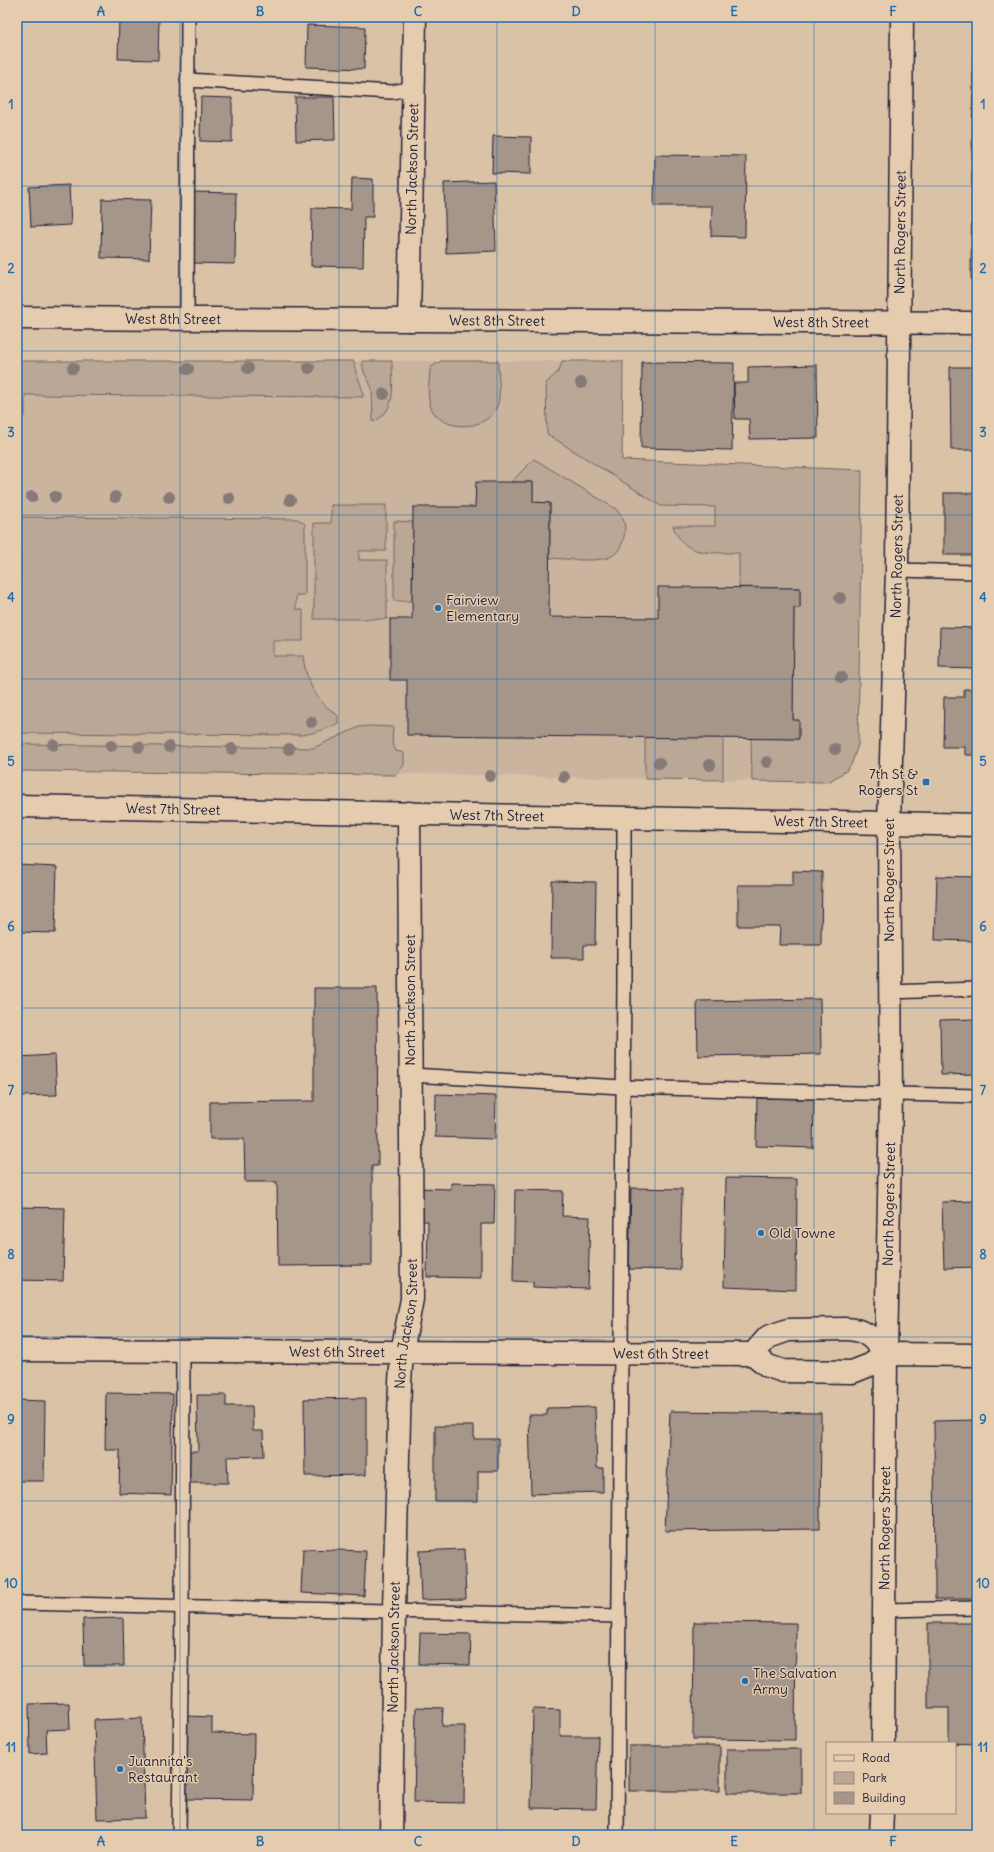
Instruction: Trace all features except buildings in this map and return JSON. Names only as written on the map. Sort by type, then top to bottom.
[{"type":"street","name":"North Jackson Street","points":[[409,320],[415,17]]},
{"type":"street","name":"North Rogers Street","points":[[883,1742],[886,1354],[891,1095],[889,823],[897,570],[902,17]]},
{"type":"street","name":"West 8th Street","points":[[17,318],[187,320],[610,320],[899,324],[977,323]]},
{"type":"street","name":"West 7th Street","points":[[17,806],[977,825]]},
{"type":"street","name":"North Jackson Street","points":[[391,1835],[394,1610],[402,1352],[412,1299],[409,813]]},
{"type":"street","points":[[886,1354],[872,1337],[853,1329],[788,1330],[768,1337],[753,1354],[768,1366],[783,1371],[852,1372],[870,1365],[886,1354],[977,1355]]},
{"type":"street","name":"West 6th Street","points":[[17,1350],[753,1354]]},
{"type":"street","points":[[882,1814],[882,1835]]},
{"type":"lane","points":[[187,320],[188,17]]},
{"type":"lane","points":[[187,80],[392,92],[414,88]]},
{"type":"lane","points":[[897,570],[977,572]]},
{"type":"lane","points":[[617,1835],[624,817]]},
{"type":"lane","points":[[890,992],[977,989]]},
{"type":"lane","points":[[411,1075],[622,1087],[977,1096]]},
{"type":"lane","points":[[179,1835],[183,1352]]},
{"type":"lane","points":[[17,1604],[394,1610],[619,1616]]},
{"type":"lane","points":[[884,1610],[977,1608]]},
{"type":"shaded area","name":"Fairview Elementary","points":[[17,361],[623,361],[622,460],[862,470],[858,745],[854,760],[846,771],[830,781],[824,782],[17,766]]},
{"type":"green space","points":[[17,361],[354,361],[355,370],[362,387],[363,397],[25,395],[25,416],[17,416]]},
{"type":"green space","points":[[362,361],[392,361],[393,388],[390,404],[387,411],[373,422],[372,388],[364,372]]},
{"type":"green space","points":[[441,361],[498,361],[498,404],[493,413],[485,420],[465,426],[444,422],[436,416],[431,408],[429,398],[430,368]]},
{"type":"green space","points":[[562,361],[623,361],[622,460],[862,470],[858,745],[851,765],[846,771],[830,781],[824,782],[752,781],[751,738],[798,739],[793,720],[794,608],[800,607],[800,588],[739,587],[739,553],[709,552],[691,548],[684,544],[673,526],[715,526],[715,507],[661,506],[547,434],[546,383],[559,371]]},
{"type":"green space","points":[[17,457],[20,457],[20,506],[17,506]]},
{"type":"green space","points":[[534,459],[616,509],[623,519],[625,530],[620,548],[617,552],[607,558],[594,560],[550,558],[550,503],[533,502],[533,482],[511,482]]},
{"type":"green space","points":[[331,505],[386,505],[386,551],[359,551],[359,560],[387,560],[387,619],[314,619],[314,523],[331,523]]},
{"type":"green space","points":[[17,517],[298,519],[305,524],[305,595],[296,595],[296,609],[303,610],[303,641],[273,641],[273,656],[303,656],[305,669],[312,688],[319,699],[338,716],[338,723],[327,729],[302,735],[17,733],[17,590],[20,589],[20,539],[17,539]]},
{"type":"green space","points":[[394,521],[413,522],[412,601],[394,601]]},
{"type":"green space","points":[[359,727],[393,727],[392,742],[396,751],[404,753],[404,765],[396,775],[17,771],[17,744],[313,748]]},
{"type":"green space","points":[[645,737],[723,738],[723,780],[645,779]]},
{"type":"place","name":"Fairview Elementary","points":[[438,608]]},
{"type":"place","name":"7th St & Rogers St","points":[[926,782]]},
{"type":"place","name":"Old Towne","points":[[761,1233]]},
{"type":"place","name":"The Salvation Army","points":[[745,1681]]},
{"type":"place","name":"Juannita's Restaurant","points":[[120,1769]]}]
